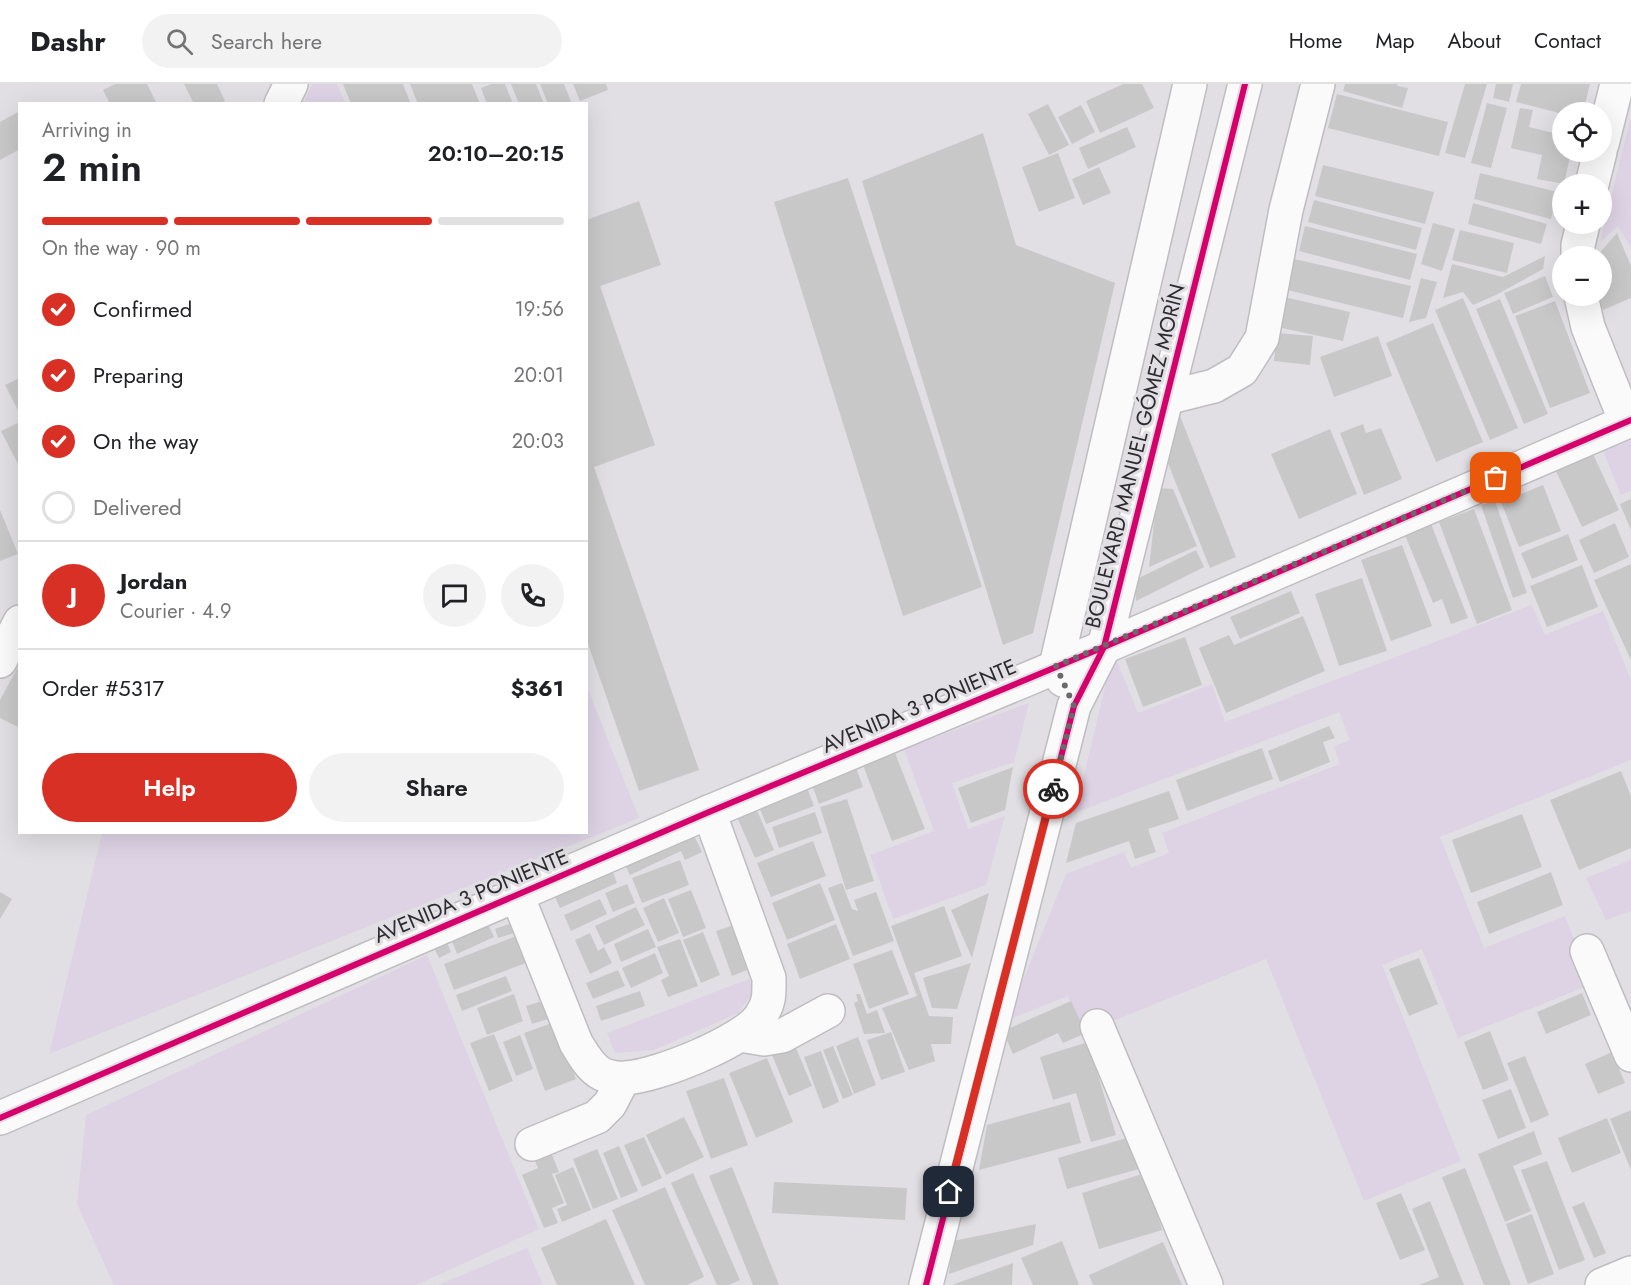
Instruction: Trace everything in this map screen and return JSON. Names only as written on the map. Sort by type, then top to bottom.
[{"type":"street","points":[[282,102],[291,84]]},
{"type":"street","name":"BOULEVARD MANUEL GÓMEZ MORÍN","points":[[1056,666],[1190,84]]},
{"type":"street","name":"BOULEVARD MANUEL GÓMEZ MORÍN","points":[[926,1285],[1074,706],[1104,647],[1245,84]]},
{"type":"street","points":[[1167,398],[1214,386],[1242,370],[1262,338],[1286,210],[1318,84]]},
{"type":"street","points":[[1612,104],[1617,84]]},
{"type":"street","points":[[1104,647],[1629,421],[1588,327],[1583,306]]},
{"type":"street","points":[[0,661],[18,626]]},
{"type":"street","name":"AVENIDA 3 PONIENTE","points":[[0,1118],[709,812],[1104,647]]},
{"type":"street","points":[[1056,666],[1074,706]]},
{"type":"street","points":[[517,895],[576,1043],[587,1060],[602,1074],[623,1079],[645,1076],[719,1048],[740,1035],[759,1019],[769,1002],[769,978],[709,812]]},
{"type":"street","points":[[1587,951],[1631,1054]]},
{"type":"street","points":[[740,1035],[764,1039],[782,1036],[828,1011]]},
{"type":"street","points":[[1097,1026],[1206,1285]]},
{"type":"street","points":[[532,1144],[597,1117],[610,1104],[623,1079]]},
{"type":"street","points":[[1602,1285],[1631,1273]]},
{"type":"shaded area","points":[[312,84],[337,84],[345,102],[304,102]]},
{"type":"shaded area","points":[[1631,117],[1631,248],[1618,226],[1612,231],[1612,194]]},
{"type":"shaded area","points":[[1602,234],[1609,234],[1600,242]]},
{"type":"shaded area","points":[[1631,440],[1631,491],[1621,495],[1603,451]]},
{"type":"shaded area","points":[[1532,605],[1545,635],[1603,611],[1631,680],[1631,760],[1440,837],[1484,948],[1565,916],[1592,984],[1458,1038],[1422,949],[1382,965],[1461,1161],[1364,1201],[1266,959],[1083,1033],[1068,996],[1007,1020],[1066,874],[1124,852],[1131,868],[1169,853],[1162,833],[1340,764],[1334,746],[1350,740],[1339,712],[1075,813],[1110,666],[1118,663],[1138,713],[1212,684],[1225,722]]},
{"type":"shaded area","points":[[588,690],[639,818],[49,1054],[102,834],[588,834]]},
{"type":"shaded area","points":[[1029,703],[1014,762],[952,783],[968,829],[1005,816],[986,885],[893,919],[870,855],[934,831],[904,749]]},
{"type":"shaded area","points":[[1631,860],[1631,911],[1606,920],[1586,878]]},
{"type":"shaded area","points":[[427,955],[539,1229],[416,1285],[114,1285],[77,1204],[86,1115]]},
{"type":"shaded area","points":[[749,979],[754,991],[738,1013],[654,1050],[615,1053],[607,1033]]},
{"type":"shaded area","points":[[527,1248],[543,1285],[438,1285]]},
{"type":"building","points":[[115,84],[147,84],[156,102],[109,102],[103,90]]},
{"type":"building","points":[[184,84],[217,84],[225,101],[223,102],[193,102]]},
{"type":"building","points":[[343,84],[403,84],[410,102],[350,102]]},
{"type":"building","points":[[410,84],[472,84],[479,102],[417,102]]},
{"type":"building","points":[[491,84],[505,84],[512,102],[486,102],[481,88]]},
{"type":"building","points":[[511,84],[536,84],[543,102],[518,102]]},
{"type":"building","points":[[540,84],[564,84],[571,101],[547,102]]},
{"type":"building","points":[[573,84],[606,84],[608,90],[580,101]]},
{"type":"building","points":[[1123,84],[1142,84],[1154,108],[1100,133],[1086,101]]},
{"type":"building","points":[[1345,84],[1398,84],[1397,86],[1408,88],[1402,108],[1343,91]]},
{"type":"building","points":[[1465,84],[1487,84],[1465,158],[1445,153]]},
{"type":"building","points":[[1496,84],[1513,84],[1509,102],[1493,98]]},
{"type":"building","points":[[1521,84],[1590,84],[1586,102],[1552,102],[1552,111],[1516,102]]},
{"type":"building","points":[[1337,94],[1448,122],[1439,156],[1328,128]]},
{"type":"building","points":[[1487,103],[1507,108],[1491,168],[1471,163]]},
{"type":"building","points":[[1048,104],[1069,145],[1049,155],[1028,114]]},
{"type":"building","points":[[1081,105],[1095,132],[1072,144],[1058,117]]},
{"type":"building","points":[[1520,108],[1533,110],[1529,127],[1552,133],[1552,162],[1569,162],[1566,174],[1552,174],[1552,182],[1537,179],[1542,155],[1511,148]]},
{"type":"building","points":[[18,112],[18,150],[0,160],[0,122]]},
{"type":"building","points":[[1127,127],[1136,147],[1088,169],[1079,148]]},
{"type":"building","points":[[983,133],[1016,245],[1115,283],[1033,633],[1003,645],[862,181]]},
{"type":"building","points":[[1058,153],[1075,198],[1039,212],[1022,167]]},
{"type":"building","points":[[1323,165],[1434,192],[1425,224],[1315,196]]},
{"type":"building","points":[[1099,167],[1111,193],[1083,205],[1072,179]]},
{"type":"building","points":[[1480,173],[1552,191],[1552,215],[1551,219],[1474,199]]},
{"type":"building","points":[[848,178],[982,587],[903,616],[774,202]]},
{"type":"building","points":[[1314,200],[1422,228],[1416,250],[1308,222]]},
{"type":"building","points":[[639,201],[661,265],[600,286],[655,445],[594,467],[699,770],[639,791],[588,644],[588,219]]},
{"type":"building","points":[[1473,203],[1547,224],[1541,244],[1468,224]]},
{"type":"building","points":[[1433,223],[1455,229],[1442,271],[1421,264]]},
{"type":"building","points":[[1305,226],[1417,254],[1410,280],[1299,251]]},
{"type":"building","points":[[1460,230],[1514,243],[1507,273],[1452,260]]},
{"type":"building","points":[[1617,233],[1631,266],[1631,298],[1603,310],[1601,306],[1612,306],[1612,246],[1606,246]]},
{"type":"building","points":[[1545,256],[1543,269],[1473,305],[1463,292],[1443,298],[1452,264],[1503,277]]},
{"type":"building","points":[[1286,257],[1411,286],[1403,318],[1279,288]]},
{"type":"building","points":[[1545,276],[1552,297],[1513,314],[1504,293]]},
{"type":"building","points":[[1421,278],[1437,282],[1426,318],[1409,322]]},
{"type":"building","points":[[1284,297],[1350,312],[1343,341],[1277,327]]},
{"type":"building","points":[[1463,298],[1518,428],[1490,440],[1435,310]]},
{"type":"building","points":[[1500,299],[1548,414],[1524,424],[1476,309]]},
{"type":"building","points":[[1552,302],[1552,306],[1557,306],[1590,393],[1550,408],[1515,316]]},
{"type":"building","points":[[1433,323],[1483,442],[1436,462],[1386,343]]},
{"type":"building","points":[[1277,333],[1313,336],[1310,365],[1274,361]]},
{"type":"building","points":[[1378,336],[1392,376],[1334,397],[1320,357]]},
{"type":"building","points":[[18,379],[18,410],[5,385]]},
{"type":"building","points":[[1178,411],[1236,557],[1210,568],[1165,456]]},
{"type":"building","points":[[18,423],[18,464],[1,431]]},
{"type":"building","points":[[1363,424],[1366,433],[1381,428],[1402,479],[1364,495],[1340,433]]},
{"type":"building","points":[[1330,429],[1357,494],[1299,519],[1271,454]]},
{"type":"building","points":[[1593,454],[1619,510],[1582,527],[1556,471]]},
{"type":"building","points":[[1543,485],[1561,531],[1519,547],[1501,502]]},
{"type":"building","points":[[1158,488],[1173,489],[1197,546],[1149,567]]},
{"type":"building","points":[[1631,499],[1631,530],[1620,504]]},
{"type":"building","points":[[1495,501],[1527,593],[1513,598],[1481,505]]},
{"type":"building","points":[[1474,509],[1512,610],[1477,624],[1439,522]]},
{"type":"building","points":[[0,510],[18,554],[0,561]]},
{"type":"building","points":[[1615,523],[1629,557],[1594,573],[1579,540]]},
{"type":"building","points":[[1431,524],[1468,618],[1451,624],[1442,599],[1433,603],[1405,535]]},
{"type":"building","points":[[1568,534],[1578,560],[1532,579],[1521,553]]},
{"type":"building","points":[[1402,545],[1432,626],[1391,641],[1361,560]]},
{"type":"building","points":[[1196,550],[1204,567],[1136,601],[1135,580]]},
{"type":"building","points":[[1631,564],[1631,660],[1594,580]]},
{"type":"building","points":[[1582,565],[1598,607],[1547,627],[1530,586]]},
{"type":"building","points":[[1362,578],[1387,651],[1339,666],[1315,594]]},
{"type":"building","points":[[1291,591],[1300,613],[1240,639],[1230,617]]},
{"type":"building","points":[[1303,616],[1325,671],[1226,713],[1199,648],[1229,635],[1234,645]]},
{"type":"building","points":[[1185,637],[1202,685],[1143,707],[1125,659]]},
{"type":"building","points":[[18,667],[18,727],[0,718],[0,700]]},
{"type":"building","points":[[1329,726],[1335,738],[1323,742],[1330,762],[1280,782],[1268,751]]},
{"type":"building","points":[[893,748],[925,829],[892,841],[861,760]]},
{"type":"building","points":[[1262,748],[1273,779],[1187,811],[1176,780]]},
{"type":"building","points":[[855,765],[863,787],[819,804],[811,782]]},
{"type":"building","points":[[1013,767],[1005,810],[971,823],[958,788]]},
{"type":"building","points":[[1621,771],[1631,796],[1631,848],[1579,870],[1550,800]]},
{"type":"building","points":[[806,785],[814,806],[766,824],[758,804]]},
{"type":"building","points":[[1169,791],[1179,819],[1148,829],[1156,852],[1135,859],[1129,841],[1066,863],[1076,823]]},
{"type":"building","points":[[847,799],[874,881],[846,890],[820,807]]},
{"type":"building","points":[[756,808],[774,850],[755,858],[737,817]]},
{"type":"building","points":[[815,812],[822,833],[779,848],[772,827]]},
{"type":"building","points":[[1522,814],[1542,867],[1471,893],[1452,840]]},
{"type":"building","points":[[691,829],[702,852],[685,860],[681,851],[630,875],[623,861]]},
{"type":"building","points":[[813,841],[826,876],[771,897],[757,863]]},
{"type":"building","points":[[680,860],[689,885],[642,903],[632,878]]},
{"type":"building","points":[[611,867],[617,883],[560,908],[553,893]]},
{"type":"building","points":[[1551,872],[1563,905],[1489,934],[1477,902]]},
{"type":"building","points":[[820,883],[835,920],[787,940],[772,903]]},
{"type":"building","points":[[842,883],[852,909],[858,911],[854,900],[876,892],[894,941],[853,956],[828,888]]},
{"type":"building","points":[[627,884],[635,903],[613,912],[605,893]]},
{"type":"building","points":[[691,890],[706,928],[683,937],[668,899]]},
{"type":"building","points":[[0,892],[12,899],[0,919]]},
{"type":"building","points":[[989,893],[972,958],[951,910]]},
{"type":"building","points":[[664,898],[679,933],[658,942],[643,908]]},
{"type":"building","points":[[600,899],[607,914],[571,931],[564,915]]},
{"type":"building","points":[[944,906],[962,956],[914,973],[929,1016],[953,1017],[951,1044],[931,1044],[935,1061],[909,1070],[882,1008],[917,996],[891,926]]},
{"type":"building","points":[[636,907],[645,925],[604,945],[595,926]]},
{"type":"building","points":[[486,920],[494,937],[457,954],[450,936]]},
{"type":"building","points":[[518,921],[521,931],[498,938],[495,929]]},
{"type":"building","points":[[737,924],[745,946],[739,948],[747,970],[732,976],[716,931]]},
{"type":"building","points":[[836,924],[850,959],[800,979],[787,944]]},
{"type":"building","points":[[648,929],[656,947],[621,962],[614,944]]},
{"type":"building","points":[[703,932],[720,975],[701,983],[683,940]]},
{"type":"building","points":[[524,933],[534,960],[454,990],[444,964]]},
{"type":"building","points":[[590,933],[598,951],[604,947],[612,963],[590,974],[575,940]]},
{"type":"building","points":[[445,938],[451,952],[439,958],[432,944]]},
{"type":"building","points":[[680,939],[698,986],[668,997],[661,980],[669,976],[657,947]]},
{"type":"building","points":[[892,950],[909,994],[869,1009],[853,964]]},
{"type":"building","points":[[655,953],[663,973],[631,988],[622,968]]},
{"type":"building","points":[[1419,958],[1438,1004],[1409,1016],[1389,969]]},
{"type":"building","points":[[971,963],[957,1009],[932,1008],[923,978]]},
{"type":"building","points":[[618,970],[625,986],[593,999],[586,983]]},
{"type":"building","points":[[506,976],[512,991],[462,1011],[456,995]]},
{"type":"building","points":[[640,991],[645,1006],[601,1021],[596,1006]]},
{"type":"building","points":[[1582,993],[1591,1015],[1546,1034],[1537,1012]]},
{"type":"building","points":[[514,994],[523,1021],[487,1035],[477,1008]]},
{"type":"building","points":[[856,994],[860,994],[867,1014],[877,1010],[885,1033],[864,1034],[854,1003],[858,1001]]},
{"type":"building","points":[[542,1001],[548,1019],[532,1024],[526,1006]]},
{"type":"building","points":[[1071,1001],[1086,1033],[1063,1043],[1058,1033],[1013,1054],[1003,1031]]},
{"type":"building","points":[[555,1022],[576,1079],[545,1091],[524,1033]]},
{"type":"building","points":[[1490,1031],[1509,1080],[1483,1090],[1464,1042]]},
{"type":"building","points":[[891,1032],[905,1072],[881,1080],[867,1040]]},
{"type":"building","points":[[494,1034],[513,1081],[489,1091],[470,1043]]},
{"type":"building","points":[[520,1035],[533,1069],[516,1076],[503,1042]]},
{"type":"building","points":[[858,1037],[876,1085],[854,1094],[836,1046]]},
{"type":"building","points":[[793,1041],[812,1086],[789,1096],[770,1050]]},
{"type":"building","points":[[1088,1042],[1116,1135],[1091,1142],[1076,1093],[1053,1100],[1040,1057]]},
{"type":"building","points":[[833,1046],[853,1095],[843,1099],[823,1050]]},
{"type":"building","points":[[821,1051],[839,1102],[823,1109],[804,1057]]},
{"type":"building","points":[[1612,1052],[1625,1083],[1598,1094],[1585,1064]]},
{"type":"building","points":[[1525,1056],[1549,1115],[1531,1123],[1507,1063]]},
{"type":"building","points":[[767,1058],[793,1122],[756,1138],[729,1073]]},
{"type":"building","points":[[724,1078],[748,1145],[711,1159],[686,1091]]},
{"type":"building","points":[[1511,1089],[1526,1128],[1498,1139],[1482,1100]]},
{"type":"building","points":[[1070,1102],[1081,1143],[979,1170],[987,1125]]},
{"type":"building","points":[[1631,1110],[1631,1170],[1610,1119]]},
{"type":"building","points":[[684,1117],[704,1157],[666,1175],[646,1135]]},
{"type":"building","points":[[1607,1118],[1621,1153],[1572,1173],[1558,1138]]},
{"type":"building","points":[[1534,1131],[1542,1154],[1513,1166],[1531,1211],[1505,1222],[1478,1154]]},
{"type":"building","points":[[644,1137],[662,1178],[642,1187],[624,1145]]},
{"type":"building","points":[[1130,1137],[1139,1169],[1067,1189],[1058,1158]]},
{"type":"building","points":[[548,1145],[559,1172],[552,1174],[564,1203],[552,1208],[558,1223],[544,1228],[522,1175],[538,1168],[531,1152]]},
{"type":"building","points":[[619,1146],[638,1191],[621,1198],[603,1153]]},
{"type":"building","points":[[597,1149],[618,1199],[593,1209],[573,1159]]},
{"type":"building","points":[[1547,1161],[1585,1260],[1559,1270],[1521,1170]]},
{"type":"building","points":[[573,1167],[591,1210],[562,1222],[557,1209],[567,1205],[555,1175]]},
{"type":"building","points":[[732,1167],[779,1285],[753,1285],[709,1176]]},
{"type":"building","points":[[1465,1168],[1511,1285],[1484,1285],[1442,1177]]},
{"type":"building","points":[[693,1173],[740,1280],[729,1285],[717,1285],[671,1183]]},
{"type":"building","points":[[1145,1173],[1162,1230],[1099,1249],[1082,1193]]},
{"type":"building","points":[[774,1182],[907,1188],[905,1220],[772,1213]]},
{"type":"building","points":[[665,1187],[704,1277],[687,1285],[645,1285],[612,1210]]},
{"type":"building","points":[[1401,1193],[1425,1250],[1400,1260],[1376,1203]]},
{"type":"building","points":[[1430,1201],[1464,1285],[1419,1285],[1439,1277],[1412,1209]]},
{"type":"building","points":[[1584,1202],[1606,1253],[1594,1258],[1572,1207]]},
{"type":"building","points":[[1532,1214],[1554,1274],[1528,1284],[1506,1224]]},
{"type":"building","points":[[606,1219],[635,1285],[557,1285],[541,1248]]},
{"type":"building","points":[[1036,1224],[1033,1245],[949,1274],[953,1241]]},
{"type":"building","points":[[1062,1241],[1079,1285],[1033,1285],[1021,1258]]},
{"type":"building","points":[[1163,1242],[1182,1285],[1093,1285],[1089,1275]]},
{"type":"building","points":[[1013,1263],[1012,1285],[952,1285]]},
{"type":"cycle path","points":[[926,1285],[1074,706],[1104,647],[1245,84]]},
{"type":"cycle path","points":[[0,1118],[709,812],[1104,647],[1631,420]]},
{"type":"way so far","points":[[1053,789],[1074,706],[1056,666],[1496,478]]},
{"type":"route","points":[[949,1192],[1053,789]]}]
